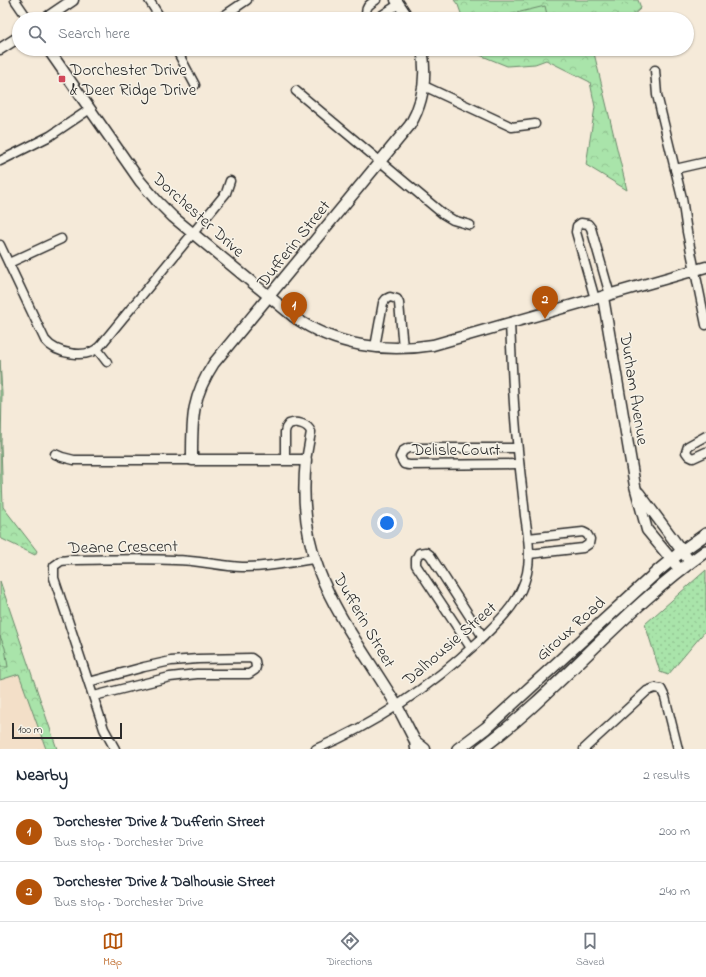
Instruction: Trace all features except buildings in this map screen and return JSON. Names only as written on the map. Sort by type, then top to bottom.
[{"type":"main road","name":"Giroux Road","points":[[458,749],[486,728],[671,559],[706,534]]},
{"type":"main road","name":"Giroux Road","points":[[481,749],[552,687],[620,622],[680,570],[706,551]]},
{"type":"street","points":[[15,0],[23,12]]},
{"type":"street","points":[[55,12],[73,0]]},
{"type":"street","points":[[149,0],[157,12]]},
{"type":"street","points":[[229,12],[247,0]]},
{"type":"street","points":[[366,12],[368,5],[376,0]]},
{"type":"street","points":[[385,12],[398,2],[404,12]]},
{"type":"street","points":[[0,49],[12,41]]},
{"type":"street","name":"Dorchester Drive","points":[[53,56],[144,187],[166,210],[299,321],[340,340],[376,347],[403,348],[423,346],[443,342],[706,267]]},
{"type":"street","points":[[180,56],[194,85]]},
{"type":"street","name":"Dufferin Street","points":[[192,460],[193,416],[195,401],[201,386],[214,363],[410,125],[419,106],[424,86],[423,56]]},
{"type":"street","points":[[655,70],[657,95],[682,198],[694,270],[706,325]]},
{"type":"street","points":[[424,86],[512,127],[535,124]]},
{"type":"street","points":[[296,91],[443,214],[453,220],[470,224]]},
{"type":"street","points":[[0,161],[50,136],[90,109]]},
{"type":"street","points":[[675,169],[706,162]]},
{"type":"street","points":[[0,244],[48,343],[57,350],[84,354],[91,353],[97,349],[193,234],[226,193],[230,181]]},
{"type":"street","points":[[581,223],[588,224],[591,228],[603,297],[576,232],[576,226],[581,223]]},
{"type":"street","points":[[9,263],[61,239]]},
{"type":"street","points":[[376,347],[383,304],[386,299],[390,297],[397,299],[399,303],[403,348]]},
{"type":"street","name":"Durham Avenue","points":[[603,297],[634,486],[647,530],[680,570]]},
{"type":"street","name":"Dalhousie Street","points":[[397,706],[439,676],[508,613],[519,596],[527,573],[529,554],[528,538],[517,448],[510,323]]},
{"type":"street","points":[[97,349],[107,362]]},
{"type":"street","name":"Dufferin Street","points":[[284,460],[285,430],[289,424],[297,423],[307,426],[311,432],[306,460],[304,506],[314,559],[335,608],[397,706],[416,745],[425,749]]},
{"type":"street","points":[[706,436],[688,446],[686,452],[688,456],[694,458],[706,452]]},
{"type":"street","name":"Delisle Court","points":[[517,448],[408,448],[403,451],[400,457],[404,464],[519,464]]},
{"type":"street","points":[[54,454],[62,458],[74,460],[306,460]]},
{"type":"street","name":"Durham Avenue","points":[[634,486],[690,562]]},
{"type":"street","points":[[528,538],[583,532],[588,534],[590,539],[589,544],[583,548],[529,554]]},
{"type":"street","points":[[471,648],[416,565],[416,559],[419,553],[426,552],[430,555],[483,637]]},
{"type":"street","name":"Deane Crescent","points":[[115,749],[104,729],[54,578],[54,566],[61,561],[69,560],[174,560],[250,567],[268,566],[314,559]]},
{"type":"street","points":[[89,682],[144,666],[177,660],[251,658],[255,660],[256,663],[255,670],[249,674],[196,674],[170,677],[94,696]]},
{"type":"street","points":[[584,749],[647,691],[655,688],[661,689],[665,697],[678,749]]},
{"type":"street","points":[[316,749],[349,734],[397,706]]},
{"type":"shaded area","points":[[19,673],[46,749],[0,749],[0,680]]},
{"type":"green space","points":[[454,0],[638,0],[641,8],[637,12],[460,12]]},
{"type":"green space","points":[[545,6],[546,12],[520,12]]},
{"type":"green space","points":[[482,56],[595,56],[627,190],[586,165],[595,107],[590,82],[546,60],[535,64],[507,66]]},
{"type":"green space","points":[[0,360],[2,393],[1,445],[3,507],[37,551],[35,555],[0,538]]},
{"type":"green space","points":[[706,570],[706,630],[668,675],[660,672],[645,624]]},
{"type":"green space","points":[[0,581],[57,749],[46,749],[19,674],[0,680]]},
{"type":"green space","points":[[0,636],[5,648],[8,667],[0,667]]},
{"type":"place","name":"Dorchester Drive & Deer Ridge Drive","points":[[62,79]]},
{"type":"place","name":"Dorchester Drive & Dalhousie Street","points":[[545,319]]},
{"type":"place","name":"Dorchester Drive & Dufferin Street","points":[[294,325]]}]
